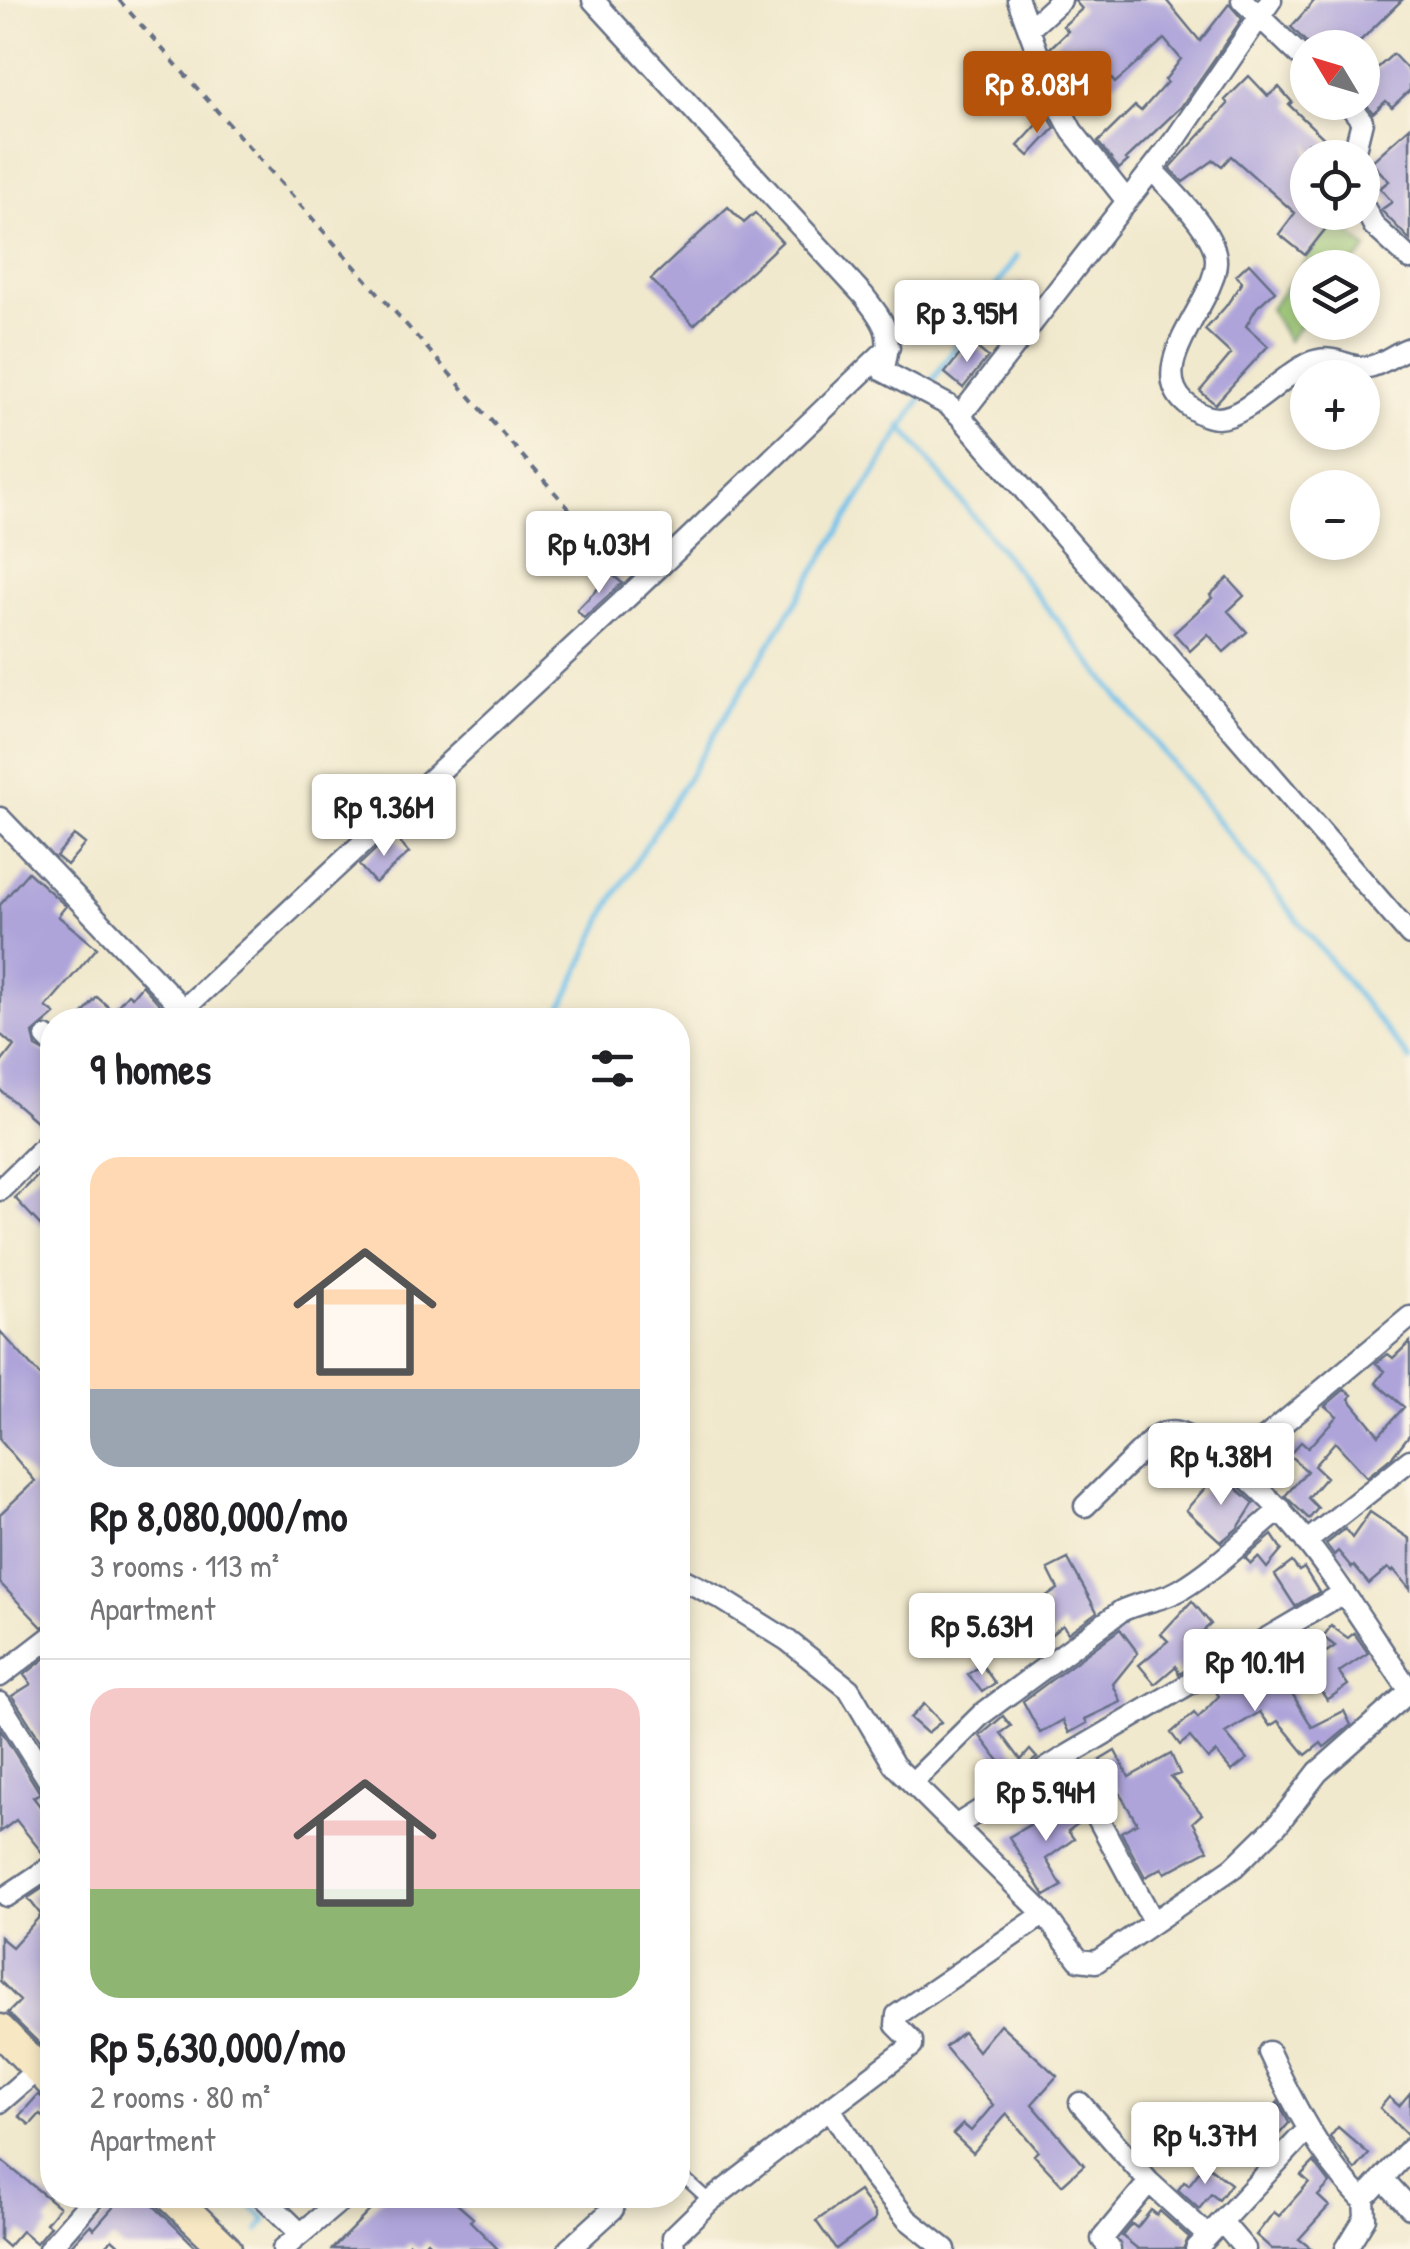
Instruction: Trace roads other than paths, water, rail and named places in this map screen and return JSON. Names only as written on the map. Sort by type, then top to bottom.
[{"type":"main road","points":[[0,2030],[40,2063]]},
{"type":"main road","points":[[183,2208],[226,2249]]},
{"type":"street","points":[[592,0],[864,296],[886,325],[889,347],[882,372],[954,410],[1410,935]]},
{"type":"street","points":[[1018,0],[1054,96],[1072,131],[1127,201]]},
{"type":"street","points":[[1030,28],[1061,0]]},
{"type":"street","points":[[1242,0],[1266,8],[1290,39]]},
{"type":"street","points":[[954,410],[1152,170],[1266,8]]},
{"type":"street","points":[[1152,170],[1188,205],[1217,257],[1212,284],[1173,364],[1173,385],[1179,397],[1196,412],[1216,418],[1237,414],[1282,379],[1325,358],[1373,366],[1410,348]]},
{"type":"street","points":[[1378,230],[1410,258]]},
{"type":"street","points":[[191,1008],[889,347]]},
{"type":"street","points":[[4,832],[175,1008]]},
{"type":"street","points":[[1,1188],[40,1151]]},
{"type":"street","points":[[1234,1464],[1410,1317]]},
{"type":"street","points":[[690,1582],[787,1640],[849,1690],[888,1756],[912,1783],[1044,1914],[1079,1960],[1096,1962],[1234,1867],[1278,1824],[1318,1772],[1410,1691],[1280,1510],[1234,1464],[1178,1431],[1166,1431],[1154,1438],[1085,1506]]},
{"type":"street","points":[[1306,1542],[1410,1460]]},
{"type":"street","points":[[912,1783],[982,1714],[1120,1611],[1183,1589],[1280,1510]]},
{"type":"street","points":[[956,1826],[1342,1594]]},
{"type":"street","points":[[0,1676],[40,1645]]},
{"type":"street","points":[[0,1703],[40,1767]]},
{"type":"street","points":[[1065,1757],[1153,1920]]},
{"type":"street","points":[[6,1896],[40,1874]]},
{"type":"street","points":[[674,2249],[673,2237],[710,2201],[912,2046],[912,2041],[896,2025],[897,2015],[1044,1914]]},
{"type":"street","points":[[1270,2052],[1308,2129],[1356,2194],[1364,2198]]},
{"type":"street","points":[[0,2102],[40,2075]]},
{"type":"street","points":[[1080,2103],[1149,2182],[1209,2236],[1245,2249]]},
{"type":"street","points":[[830,2108],[872,2176],[907,2220],[945,2249]]},
{"type":"street","points":[[1209,2236],[1308,2129]]},
{"type":"street","points":[[1346,2249],[1364,2218],[1364,2198],[1410,2149]]},
{"type":"street","points":[[1383,2179],[1410,2208]]},
{"type":"street","points":[[1102,2246],[1149,2182]]},
{"type":"street","points":[[49,2249],[85,2208]]},
{"type":"street","points":[[274,2208],[300,2233]]},
{"type":"street","points":[[283,2249],[330,2208]]},
{"type":"street","points":[[569,2249],[607,2208]]},
{"type":"lane","points":[[690,2183],[710,2201]]},
{"type":"waterway","points":[[927,389],[1017,256]]},
{"type":"waterway","points":[[562,1008],[610,904],[921,398]]},
{"type":"waterway","points":[[901,426],[1410,1060]]},
{"type":"waterway","points":[[254,2208],[266,2220],[259,2230]]}]
